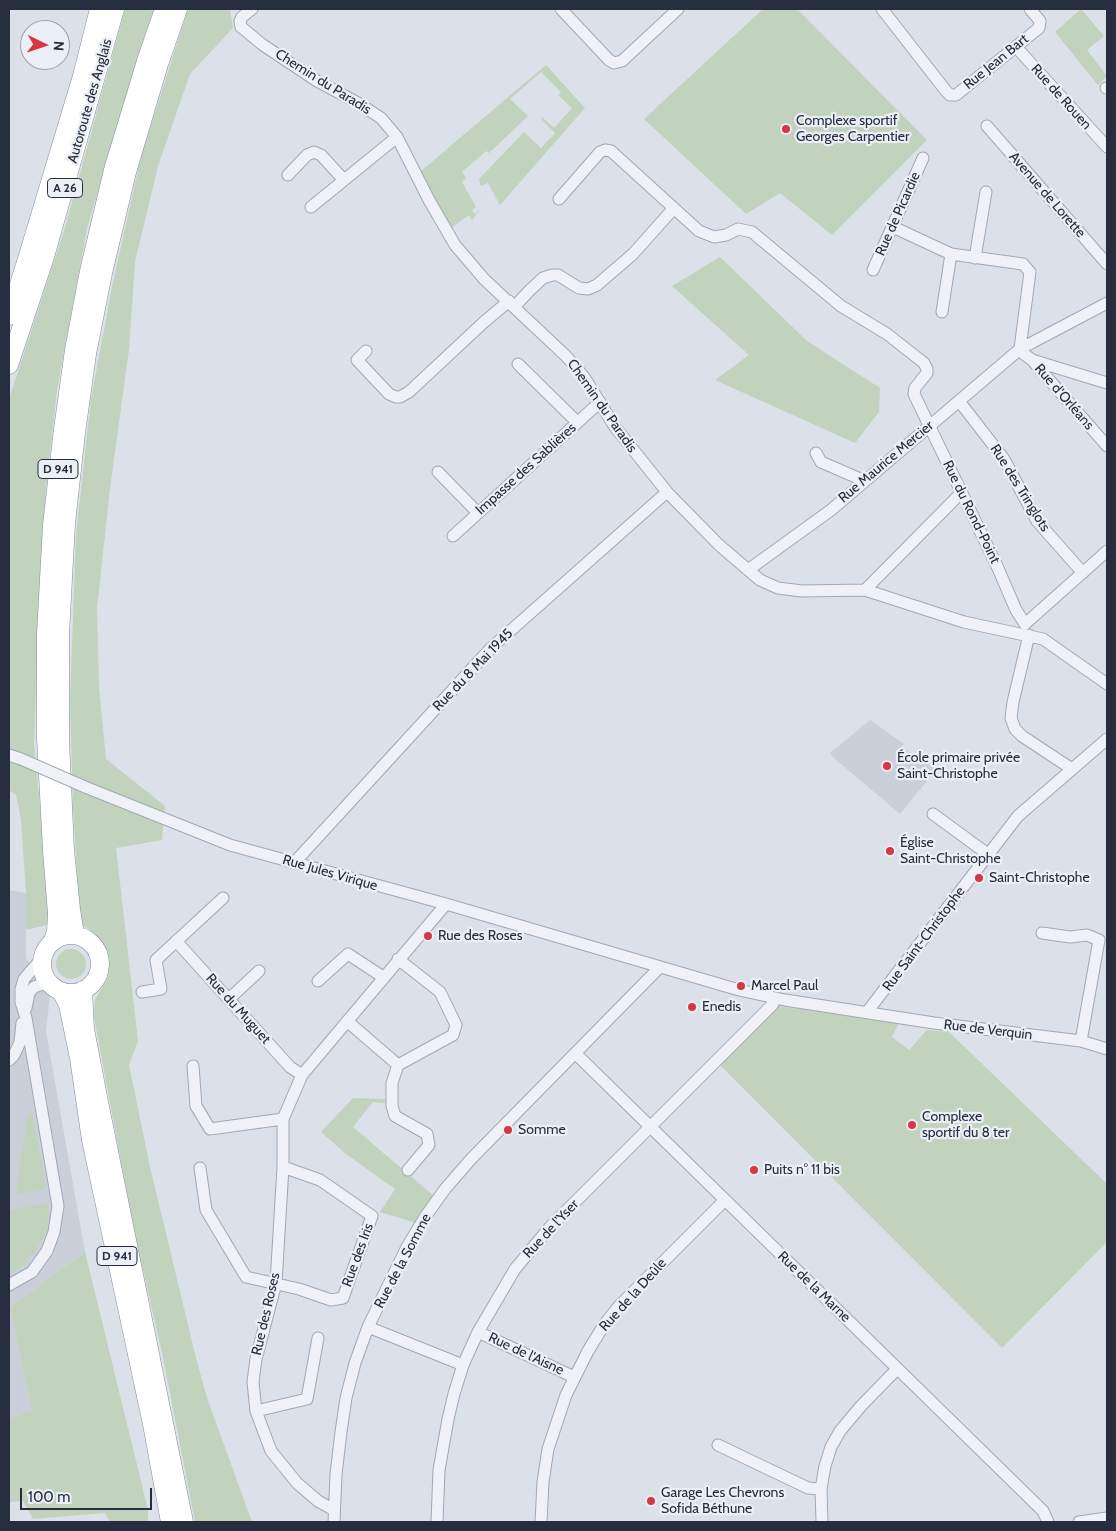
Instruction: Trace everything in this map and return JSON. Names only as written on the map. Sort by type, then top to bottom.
[{"type":"highway","name":"Autoroute des Anglais","points":[[9,316],[28,259],[79,86],[99,9]]},
{"type":"highway","name":"Autoroute des Anglais","points":[[9,365],[44,260],[115,9]]},
{"type":"highway","name":"D 941","points":[[53,941],[56,931],[57,914],[46,738],[46,632],[52,525],[63,429],[74,350],[89,271],[113,170],[164,9]]},
{"type":"highway","name":"D 941","points":[[75,935],[65,850],[60,740],[60,634],[66,523],[75,442],[87,354],[103,273],[127,172],[159,64],[178,9]]},
{"type":"highway","points":[[68,935],[75,935],[84,938],[92,944],[100,960],[96,978],[91,985],[76,992],[55,987],[44,976],[42,967],[42,958],[48,945],[68,935]]},
{"type":"highway","name":"D 941","points":[[55,987],[68,1005],[91,1140],[152,1424],[170,1522]]},
{"type":"highway","name":"D 941","points":[[83,990],[86,1029],[96,1084],[184,1522]]},
{"type":"street","name":"Chemin du Paradis","points":[[252,9],[242,17],[241,27],[317,82],[371,110],[382,118],[397,137],[429,200],[455,245],[484,279],[567,356],[584,376],[615,427],[667,492],[719,545],[760,580],[778,588],[865,590],[964,622],[1025,631],[1043,639],[1107,684]]},
{"type":"street","points":[[561,9],[614,63],[622,60],[678,9]]},
{"type":"street","name":"Rue Jean Bart","points":[[882,9],[950,95],[956,95],[1039,28],[1040,21],[1030,9]]},
{"type":"street","name":"Rue de Rouen","points":[[1016,48],[1107,148]]},
{"type":"street","name":"Avenue de Lorette","points":[[987,126],[1107,264]]},
{"type":"street","points":[[311,207],[397,137]]},
{"type":"street","points":[[366,351],[357,360],[389,394],[400,397],[410,392],[484,322],[512,304],[543,278],[552,275],[558,276],[579,288],[588,289],[597,285],[633,254],[674,208],[618,156],[611,151],[605,150],[600,152],[559,198]]},
{"type":"street","points":[[288,175],[307,155],[314,152],[321,155],[344,180]]},
{"type":"street","name":"Rue de Picardie","points":[[873,270],[923,158]]},
{"type":"street","points":[[975,258],[986,192]]},
{"type":"street","name":"Rue du Rond-Point","points":[[674,208],[699,231],[710,236],[720,237],[742,229],[757,235],[815,286],[841,306],[887,334],[924,363],[927,369],[926,373],[914,391],[917,400],[997,566],[1025,631]]},
{"type":"street","points":[[893,227],[951,254],[1023,264],[1030,272],[1020,349]]},
{"type":"street","points":[[942,312],[951,254]]},
{"type":"street","name":"Rue Maurice Mercier","points":[[748,570],[831,510],[1020,349],[1107,303]]},
{"type":"street","name":"Rue d'Orléans","points":[[1020,349],[1032,360],[1107,446]]},
{"type":"street","points":[[1032,360],[1107,383]]},
{"type":"street","points":[[518,364],[577,422]]},
{"type":"street","name":"Rue des Tringlots","points":[[959,401],[1004,459],[1037,521],[1083,573]]},
{"type":"street","name":"Impasse des Sablières","points":[[453,536],[600,402]]},
{"type":"street","points":[[816,453],[821,462],[865,481]]},
{"type":"street","points":[[438,472],[478,513]]},
{"type":"street","name":"Rue du 8 Mai 1945","points":[[294,862],[491,648],[667,492]]},
{"type":"street","points":[[865,590],[961,493]]},
{"type":"street","points":[[1072,769],[1022,736],[1015,729],[1011,718],[1013,702],[1025,631],[1107,551]]},
{"type":"street","name":"Rue Saint-Christophe","points":[[867,1012],[1018,816],[1107,739]]},
{"type":"street","name":"Rue Jules Virique","points":[[9,755],[230,845],[446,904],[739,990],[774,998]]},
{"type":"street","points":[[932,814],[989,855]]},
{"type":"street","points":[[142,992],[161,989],[156,960],[223,898]]},
{"type":"street","name":"Rue des Roses","points":[[334,1510],[318,1501],[298,1483],[272,1451],[256,1410],[253,1382],[256,1359],[276,1283],[283,1166],[283,1119],[302,1075],[446,904]]},
{"type":"street","points":[[1042,933],[1070,937],[1087,935],[1099,940],[1081,1041]]},
{"type":"street","name":"Rue du Muguet","points":[[176,941],[290,1066],[302,1075]]},
{"type":"street","points":[[318,981],[348,954],[384,977]]},
{"type":"street","points":[[9,1285],[32,1272],[47,1251],[54,1232],[58,1206],[26,1018],[21,1002],[21,989],[24,979],[42,958]]},
{"type":"street","points":[[398,959],[440,992],[456,1024],[453,1035],[398,1065],[392,1083],[392,1106],[395,1116],[427,1134],[430,1145],[408,1170]]},
{"type":"street","name":"Rue de la Somme","points":[[334,1522],[339,1449],[346,1398],[355,1364],[368,1327],[407,1247],[445,1189],[471,1160],[660,967]]},
{"type":"street","points":[[230,999],[259,971]]},
{"type":"street","points":[[9,1060],[14,1055],[20,1042],[22,1023],[26,1018],[26,1003],[29,993],[34,987],[43,984],[55,987]]},
{"type":"street","name":"Rue de Verquin","points":[[774,998],[934,1023],[1081,1041],[1107,1049]]},
{"type":"street","name":"Rue de l'Yser","points":[[436,1522],[443,1446],[448,1419],[464,1365],[478,1332],[515,1269],[550,1227],[773,1004],[774,998]]},
{"type":"street","points":[[347,1021],[398,1065]]},
{"type":"street","name":"Rue de la Marne","points":[[576,1054],[1043,1511],[1048,1522]]},
{"type":"street","points":[[193,1066],[196,1106],[210,1129],[283,1119]]},
{"type":"street","name":"Rue des Iris","points":[[276,1283],[331,1300],[343,1298],[372,1216],[320,1180],[283,1166]]},
{"type":"street","points":[[200,1168],[206,1210],[246,1277],[276,1283]]},
{"type":"street","name":"Rue de la Deûle","points":[[541,1522],[543,1482],[548,1449],[563,1402],[574,1377],[604,1325],[620,1306],[725,1200]]},
{"type":"street","points":[[368,1327],[464,1365]]},
{"type":"street","name":"Rue de l'Aisne","points":[[478,1332],[574,1377]]},
{"type":"street","points":[[256,1410],[307,1399],[318,1338]]},
{"type":"street","points":[[822,1522],[820,1507],[821,1489],[831,1447],[840,1431],[897,1368]]},
{"type":"street","points":[[718,1445],[808,1488],[821,1489]]},
{"type":"street","points":[[1079,1522],[1107,1518]]},
{"type":"shaded area","name":"École primaire privée Saint-Christophe","points":[[870,720],[904,744],[902,747],[936,770],[900,814],[830,753]]},
{"type":"shaded area","points":[[9,890],[26,893],[26,958],[50,995],[46,1031],[85,1252],[10,1307],[32,1411],[9,1418]]},
{"type":"green space","points":[[125,9],[155,9],[136,64],[87,228],[57,390],[46,489],[40,578],[34,745],[50,906],[47,925],[26,930],[26,893],[21,819],[16,795],[9,791],[9,399],[65,228]]},
{"type":"green space","points":[[188,9],[230,9],[233,28],[190,74],[158,166],[135,262],[129,349],[110,488],[97,609],[99,688],[106,759],[165,806],[162,840],[116,848],[138,1041],[129,1065],[150,1167],[196,1358],[207,1398],[252,1522],[195,1522],[163,1357],[133,1226],[94,1017],[95,1000],[107,979],[109,960],[104,946],[94,933],[83,925],[79,906],[73,807],[70,700],[76,535],[91,399],[112,287],[141,157]]},
{"type":"green space","name":"Complexe sportif Georges Carpentier","points":[[763,9],[797,9],[927,140],[832,235],[780,193],[746,214],[644,119]]},
{"type":"green space","points":[[1081,9],[1104,36],[1087,50],[1107,76],[1098,85],[1055,32]]},
{"type":"green space","points":[[546,65],[585,108],[500,205],[488,183],[481,186],[479,179],[524,132],[541,148],[555,133],[541,119],[542,117],[554,128],[572,108],[558,95],[561,92],[541,72],[510,99],[528,116],[489,153],[486,151],[462,172],[466,178],[462,182],[476,207],[472,210],[475,214],[480,210],[472,220],[469,215],[451,228],[421,171]]},
{"type":"green space","points":[[720,257],[807,341],[880,388],[879,412],[855,443],[715,380],[749,355],[672,286]]},
{"type":"green space","points":[[71,949],[82,953],[86,964],[82,975],[71,979],[60,975],[56,964],[60,953]]},
{"type":"green space","name":"Complexe sportif du 8 ter","points":[[779,1006],[899,1023],[892,1037],[909,1050],[927,1030],[949,1032],[1107,1184],[1107,1242],[1002,1348],[720,1065]]},
{"type":"green space","points":[[353,1098],[385,1099],[385,1103],[373,1102],[353,1127],[434,1196],[416,1223],[380,1212],[395,1189],[346,1154],[321,1132]]},
{"type":"green space","points":[[32,1112],[46,1184],[42,1190],[16,1194],[27,1117]]},
{"type":"green space","points":[[48,1203],[47,1229],[35,1252],[24,1265],[9,1274],[9,1211]]},
{"type":"green space","points":[[85,1252],[148,1510],[148,1522],[110,1522],[105,1513],[33,1519],[23,1501],[9,1502],[9,1418],[32,1411],[10,1307]]},
{"type":"place","name":"Complexe sportif Georges Carpentier","points":[[786,129]]},
{"type":"place","name":"École primaire privée Saint-Christophe","points":[[887,766]]},
{"type":"place","name":"Église Saint-Christophe","points":[[890,851]]},
{"type":"place","name":"Saint-Christophe","points":[[979,878]]},
{"type":"place","name":"Rue des Roses","points":[[428,936]]},
{"type":"place","name":"Marcel Paul","points":[[741,986]]},
{"type":"place","name":"Enedis","points":[[692,1007]]},
{"type":"place","name":"Complexe sportif du 8 ter","points":[[912,1125]]},
{"type":"place","name":"Somme","points":[[508,1130]]},
{"type":"place","name":"Puits n° 11 bis","points":[[754,1170]]},
{"type":"place","name":"Garage Les Chevrons Sofida Béthune","points":[[651,1501]]}]
